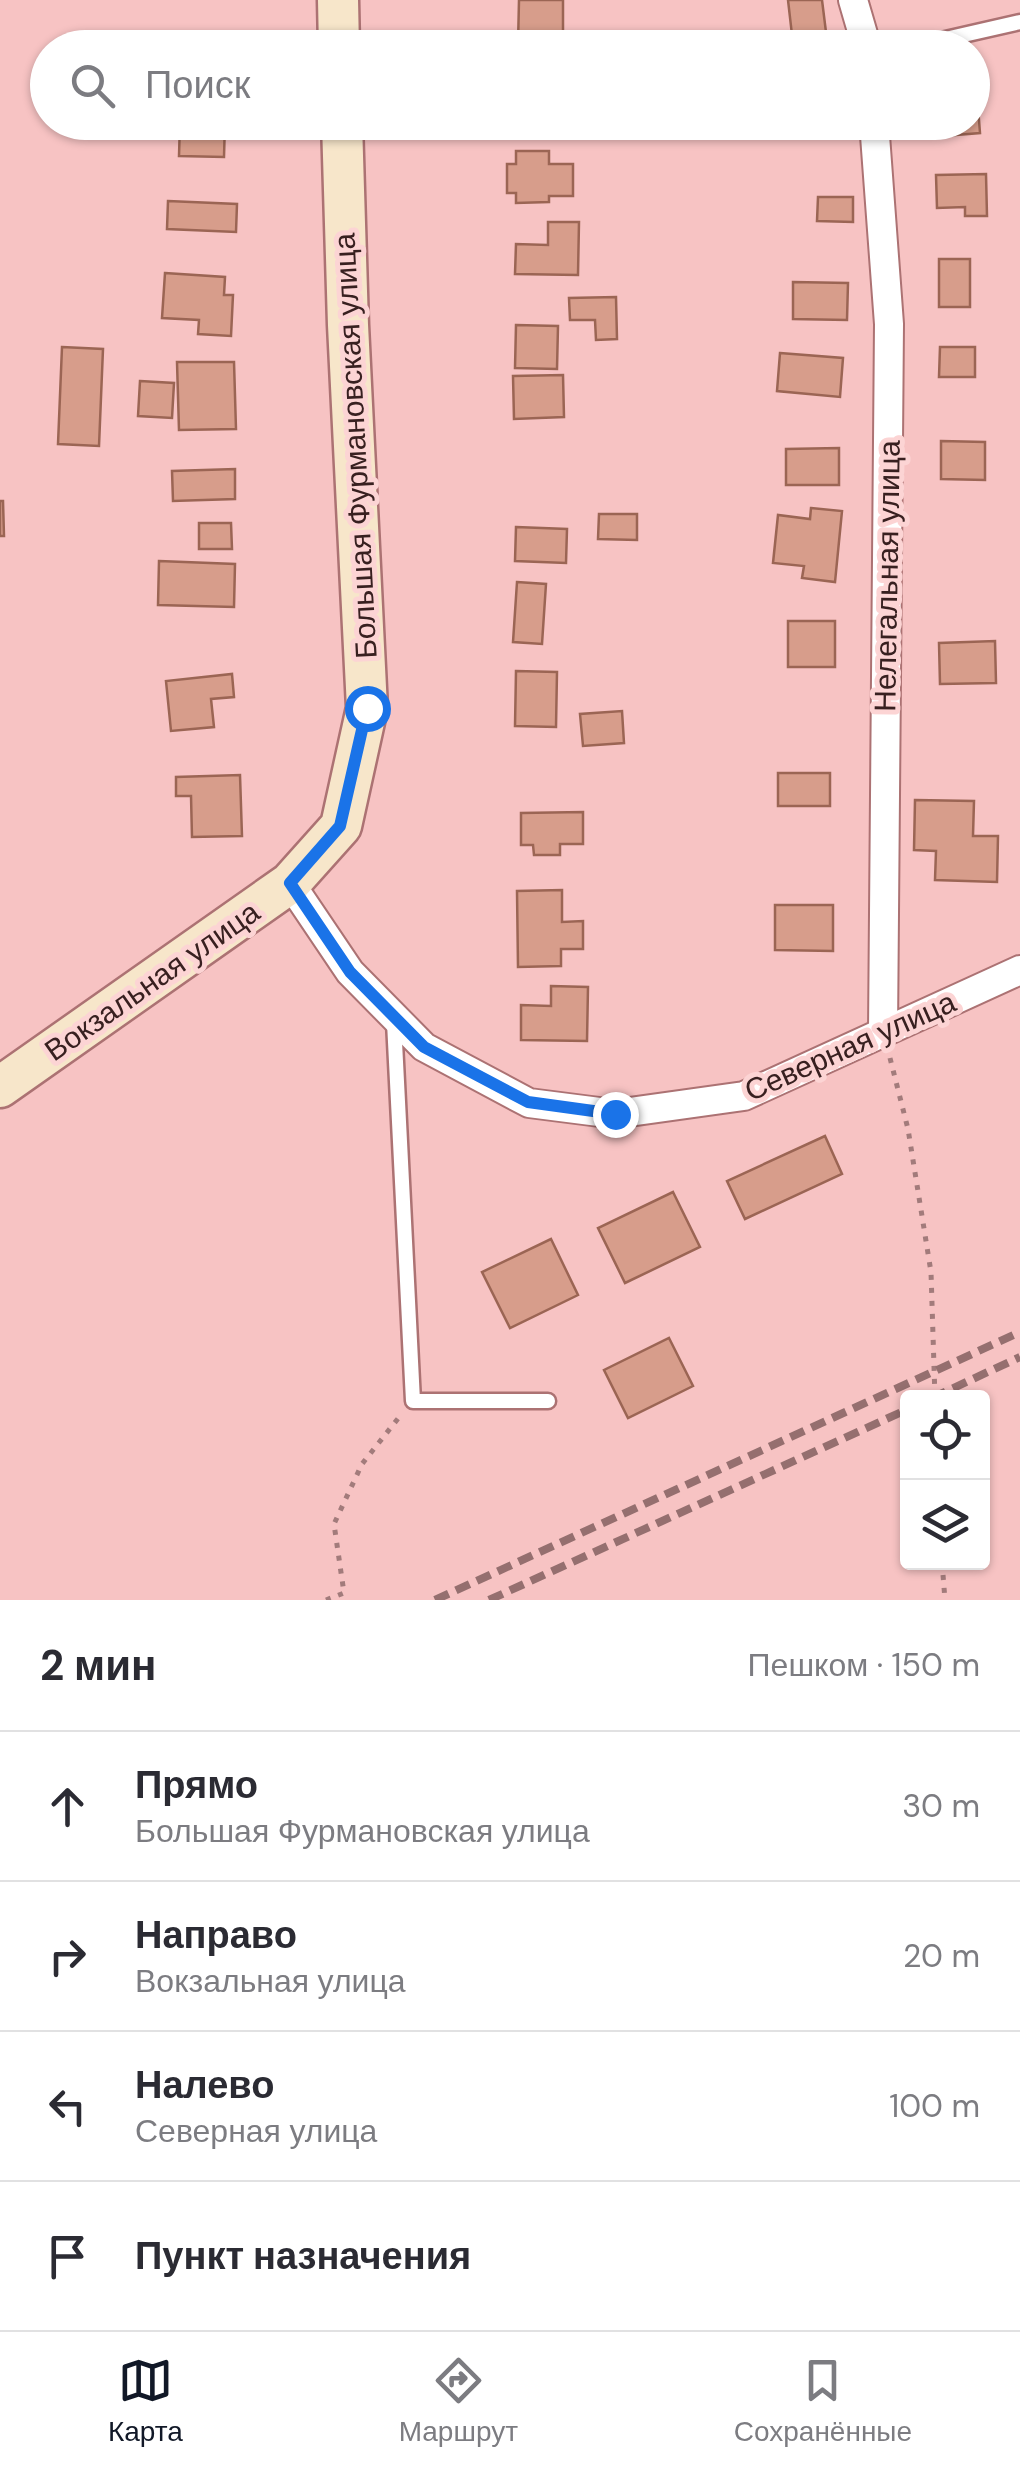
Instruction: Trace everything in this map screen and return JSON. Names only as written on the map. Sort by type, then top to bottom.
[{"type":"main road","points":[[338,0],[339,30]]},
{"type":"main road","name":"Большая Фурмановская улица","points":[[340,826],[367,708],[343,140]]},
{"type":"main road","name":"Вокзальная улица","points":[[0,1088],[290,883],[340,826]]},
{"type":"street","points":[[852,0],[861,30]]},
{"type":"street","name":"Нелегальная улица","points":[[875,140],[889,324],[883,1031]]},
{"type":"street","name":"Северная улица","points":[[290,883],[350,972],[424,1047],[528,1102],[615,1114],[744,1096],[1020,970]]},
{"type":"lane","points":[[985,30],[1020,22]]},
{"type":"lane","points":[[394,1016],[413,1400],[548,1401]]},
{"type":"path","points":[[883,1031],[908,1128],[931,1272],[935,1390]]},
{"type":"path","points":[[326,1600],[344,1592],[334,1524],[362,1464],[413,1400]]},
{"type":"path","points":[[943,1570],[945,1600]]},
{"type":"building","points":[[519,0],[563,0],[563,30],[518,30]]},
{"type":"building","points":[[788,0],[822,0],[826,30],[791,30]]},
{"type":"building","points":[[179,140],[224,140],[224,157],[179,156]]},
{"type":"building","points":[[516,151],[549,151],[549,164],[573,164],[573,196],[549,196],[549,202],[516,203],[516,193],[507,193],[507,164],[516,164]]},
{"type":"building","points":[[986,174],[987,216],[965,216],[965,207],[937,208],[936,175]]},
{"type":"building","points":[[818,197],[853,197],[853,222],[817,221]]},
{"type":"building","points":[[168,201],[237,204],[236,232],[167,229]]},
{"type":"building","points":[[548,222],[579,222],[578,275],[515,274],[516,244],[548,245]]},
{"type":"building","points":[[939,259],[970,259],[970,307],[939,307]]},
{"type":"building","points":[[165,273],[225,277],[224,295],[233,295],[231,336],[198,334],[199,320],[162,318]]},
{"type":"building","points":[[793,282],[848,283],[847,320],[793,319]]},
{"type":"building","points":[[616,297],[617,339],[596,340],[595,320],[570,320],[569,298]]},
{"type":"building","points":[[516,325],[558,326],[557,369],[515,368]]},
{"type":"building","points":[[62,347],[103,349],[99,446],[58,444]]},
{"type":"building","points":[[940,347],[975,347],[975,377],[939,377]]},
{"type":"building","points":[[780,353],[843,358],[840,397],[777,391]]},
{"type":"building","points":[[177,362],[234,362],[236,429],[179,430]]},
{"type":"building","points":[[563,375],[564,417],[514,419],[513,376]]},
{"type":"building","points":[[140,381],[174,383],[172,418],[138,416]]},
{"type":"building","points":[[941,441],[985,442],[985,480],[941,479]]},
{"type":"building","points":[[839,448],[839,485],[786,485],[786,449]]},
{"type":"building","points":[[235,469],[235,499],[173,501],[172,471]]},
{"type":"building","points":[[3,501],[4,536],[0,536]]},
{"type":"building","points":[[811,508],[842,511],[835,582],[802,578],[804,566],[773,563],[778,515],[810,519]]},
{"type":"building","points":[[599,514],[637,514],[637,540],[598,539]]},
{"type":"building","points":[[199,523],[231,523],[232,549],[199,549]]},
{"type":"building","points":[[516,527],[567,529],[566,563],[515,561]]},
{"type":"building","points":[[159,561],[235,564],[234,607],[158,605]]},
{"type":"building","points":[[517,582],[546,584],[542,644],[513,642]]},
{"type":"building","points":[[788,621],[835,621],[835,667],[788,667]]},
{"type":"building","points":[[995,641],[996,683],[940,684],[939,643]]},
{"type":"building","points":[[516,671],[557,672],[556,727],[515,726]]},
{"type":"building","points":[[232,674],[234,697],[211,699],[214,727],[171,731],[166,681]]},
{"type":"building","points":[[622,711],[624,743],[583,746],[580,714]]},
{"type":"building","points":[[778,773],[830,773],[830,806],[778,806]]},
{"type":"building","points":[[240,775],[242,836],[192,837],[191,796],[176,796],[176,777]]},
{"type":"building","points":[[915,800],[974,801],[973,836],[998,836],[997,882],[935,880],[936,851],[914,850]]},
{"type":"building","points":[[583,812],[583,844],[560,844],[560,855],[534,855],[533,845],[521,845],[521,813]]},
{"type":"building","points":[[562,890],[562,922],[583,921],[583,949],[561,949],[561,966],[518,967],[517,891]]},
{"type":"building","points":[[775,905],[833,905],[833,951],[775,950]]},
{"type":"building","points":[[551,986],[588,987],[587,1041],[521,1040],[521,1005],[551,1006]]},
{"type":"building","points":[[825,1136],[842,1174],[745,1219],[727,1181]]},
{"type":"building","points":[[673,1192],[700,1247],[625,1283],[598,1228]]},
{"type":"building","points":[[551,1239],[578,1295],[510,1328],[482,1272]]},
{"type":"building","points":[[669,1338],[693,1386],[628,1418],[604,1370]]},
{"type":"railway","points":[[435,1600],[1020,1332]]},
{"type":"railway","points":[[949,1390],[1020,1357]]},
{"type":"railway","points":[[489,1600],[900,1413]]},
{"type":"route","points":[[367,708],[340,826],[290,883],[350,972],[424,1047],[528,1102],[615,1114]]}]
